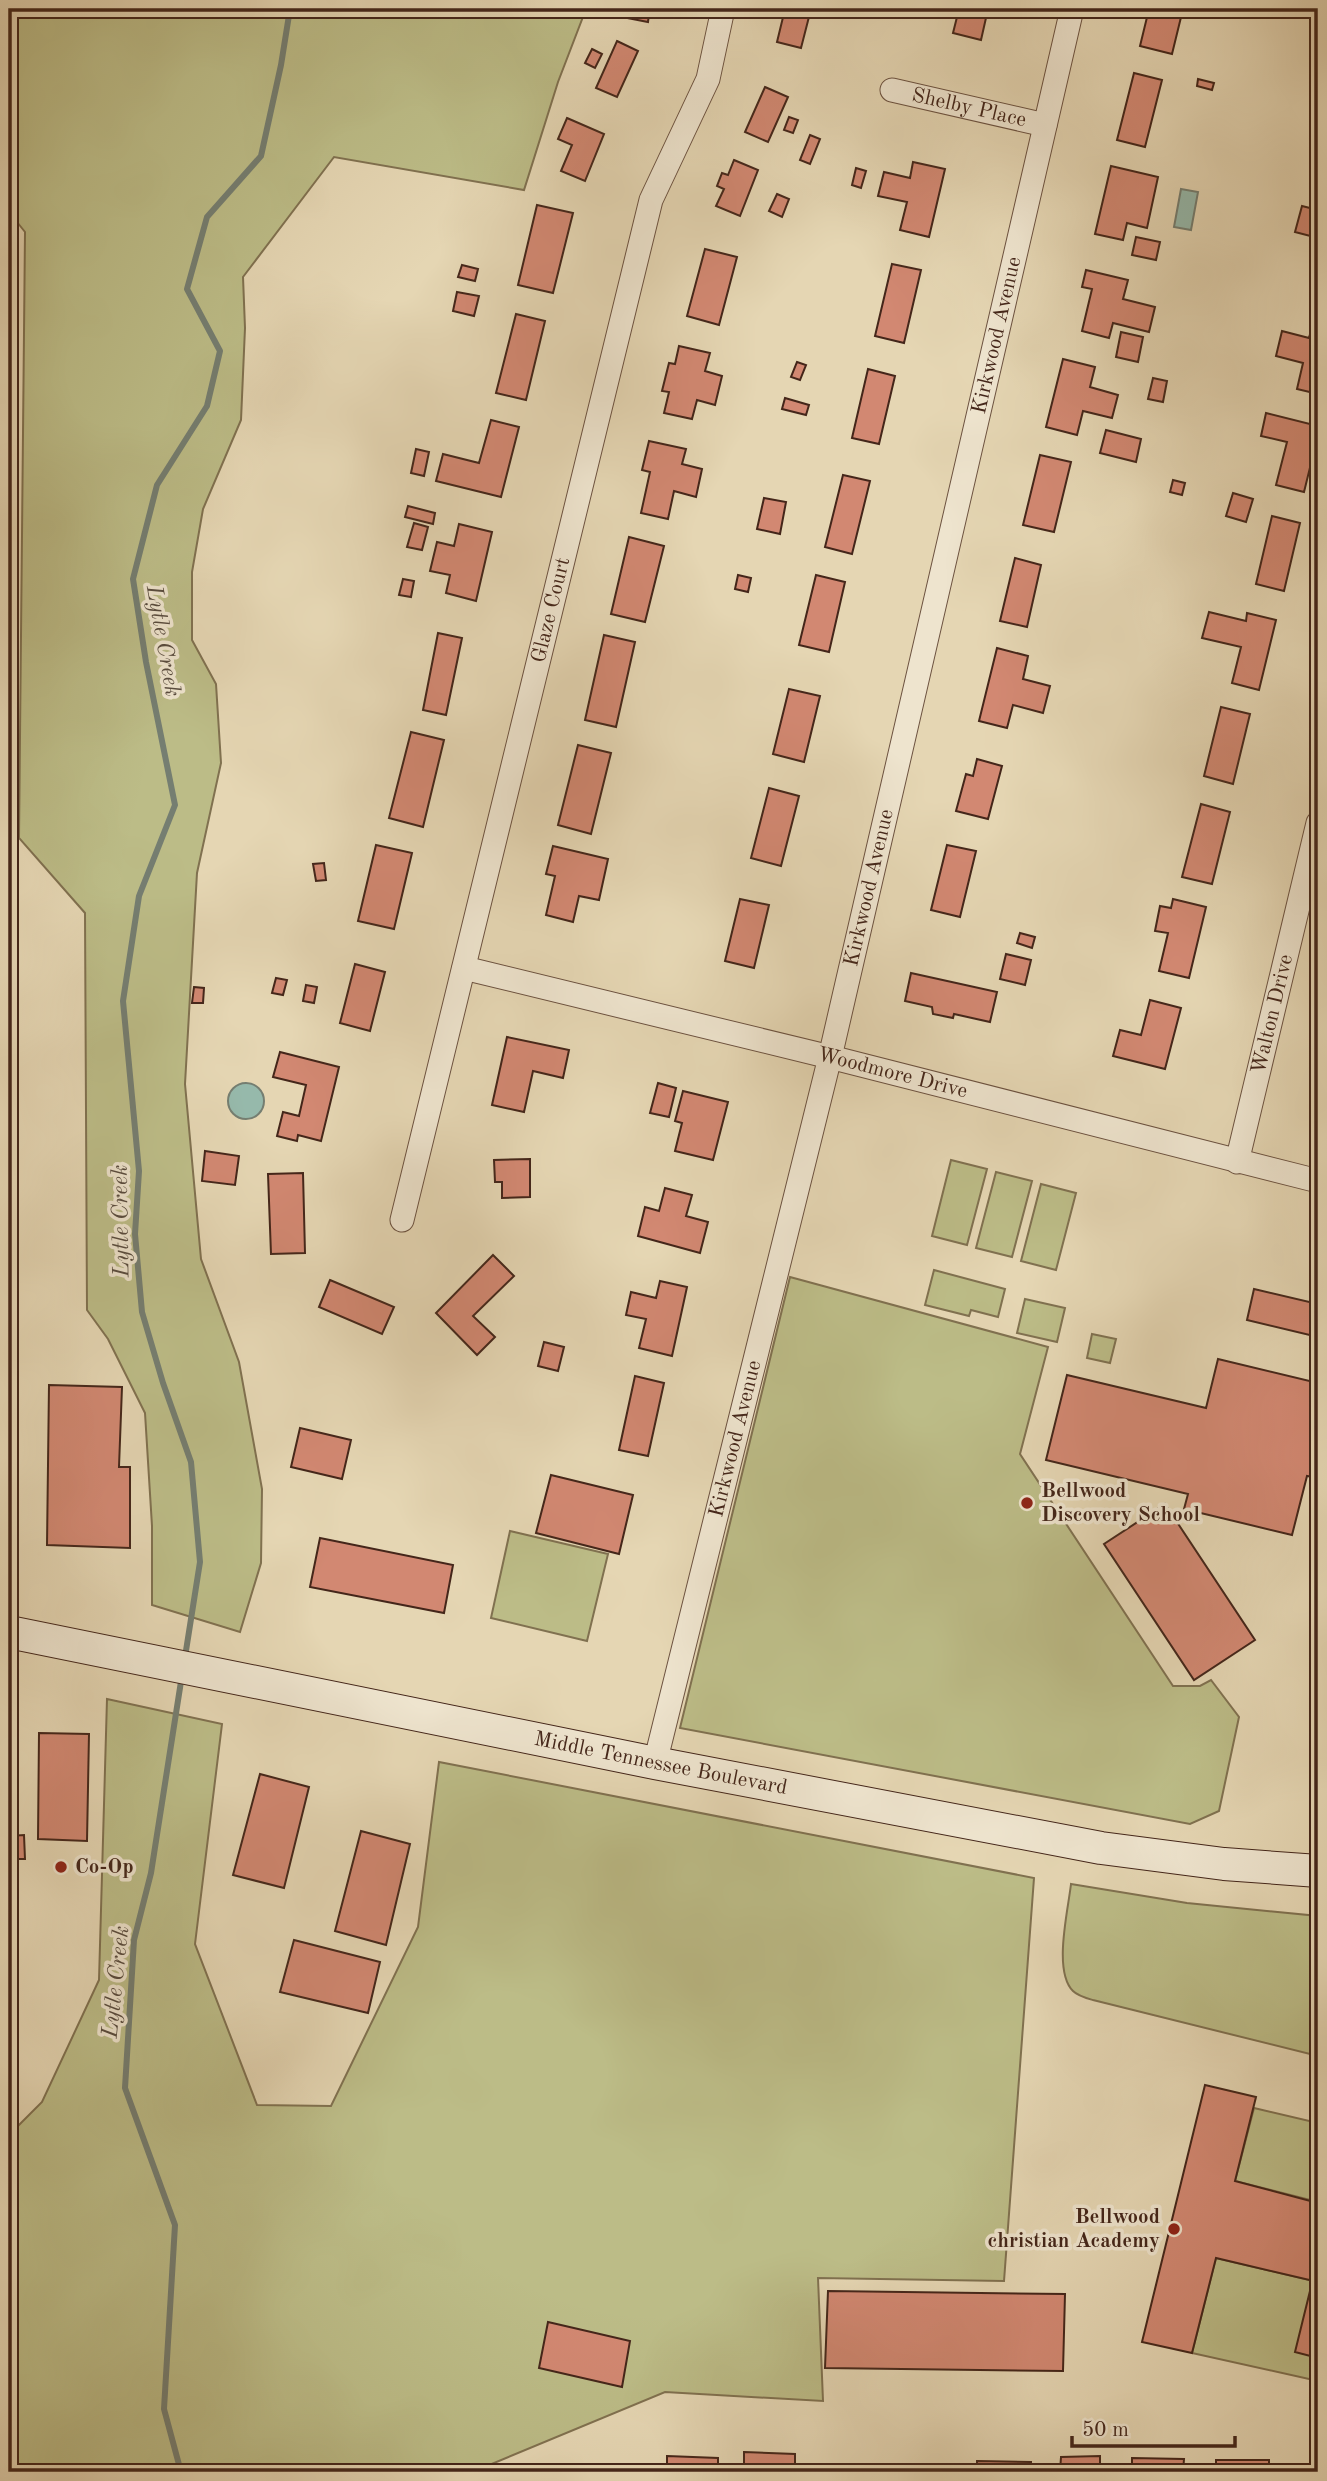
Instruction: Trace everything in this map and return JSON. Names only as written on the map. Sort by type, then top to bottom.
[{"type":"main road","name":"Middle Tennessee Boulevard","points":[[9,1632],[655,1763],[1101,1848],[1224,1864],[1318,1871]]},
{"type":"street","name":"Glaze Court","points":[[402,1220],[651,200],[708,79],[723,9]]},
{"type":"street","name":"Kirkwood Avenue","points":[[655,1763],[830,1057],[1072,9]]},
{"type":"street","name":"Shelby Place","points":[[892,90],[1045,125]]},
{"type":"street","name":"Walton Drive","points":[[1237,1163],[1318,823]]},
{"type":"street","name":"Woodmore Drive","points":[[464,968],[830,1057],[1237,1163],[1318,1181]]},
{"type":"green space","points":[[9,9],[586,9],[558,82],[524,190],[334,157],[243,277],[245,328],[241,420],[203,509],[192,572],[192,640],[216,684],[221,763],[197,873],[185,1084],[201,1259],[239,1362],[262,1489],[261,1563],[240,1632],[152,1605],[152,1526],[145,1413],[108,1339],[87,1310],[85,913],[19,838],[25,232],[9,212]]},
{"type":"green space","points":[[951,1160],[987,1169],[967,1245],[932,1236]]},
{"type":"green space","points":[[996,1172],[1032,1181],[1012,1257],[976,1248]]},
{"type":"green space","points":[[1041,1184],[1076,1193],[1056,1270],[1021,1261]]},
{"type":"green space","points":[[934,1270],[1005,1289],[998,1317],[971,1310],[969,1316],[925,1305]]},
{"type":"green space","points":[[790,1277],[1048,1347],[1020,1454],[1173,1686],[1200,1686],[1211,1680],[1239,1717],[1219,1811],[1190,1824],[680,1728]]},
{"type":"green space","points":[[1025,1299],[1065,1308],[1057,1342],[1017,1333]]},
{"type":"green space","points":[[1092,1334],[1116,1339],[1110,1363],[1087,1358]]},
{"type":"green space","points":[[510,1531],[608,1554],[587,1641],[491,1618]]},
{"type":"green space","points":[[107,1699],[222,1724],[195,1944],[257,2105],[331,2106],[418,1927],[439,1762],[1034,1878],[1004,2281],[818,2278],[823,2401],[665,2392],[476,2472],[9,2472],[9,2135],[42,2102],[99,1980]]},
{"type":"green space","points":[[1071,1884],[1187,1903],[1318,1916],[1318,2056],[1093,2000],[1075,1993],[1067,1982],[1063,1955]]},
{"type":"green space","points":[[1254,2108],[1318,2123],[1318,2202],[1235,2181]]},
{"type":"green space","points":[[1216,2258],[1318,2282],[1318,2381],[1192,2353]]},
{"type":"shaded area","points":[[1181,189],[1198,192],[1191,230],[1174,227]]},
{"type":"shaded area","points":[[246,1083],[259,1088],[264,1101],[259,1114],[246,1119],[233,1114],[228,1101],[233,1088]]},
{"type":"building","points":[[785,9],[811,9],[801,48],[777,42]]},
{"type":"building","points":[[959,9],[988,9],[981,40],[953,33]]},
{"type":"building","points":[[1149,9],[1183,9],[1172,54],[1140,46]]},
{"type":"building","points":[[628,10],[649,14],[648,22],[627,18]]},
{"type":"building","points":[[617,41],[638,51],[617,97],[596,88]]},
{"type":"building","points":[[592,49],[602,54],[595,68],[585,63]]},
{"type":"building","points":[[1134,73],[1162,80],[1145,147],[1117,140]]},
{"type":"building","points":[[1198,79],[1214,83],[1212,90],[1197,86]]},
{"type":"building","points":[[765,87],[788,97],[768,142],[745,132]]},
{"type":"building","points":[[789,117],[798,120],[793,133],[784,130]]},
{"type":"building","points":[[567,118],[604,134],[585,181],[561,171],[572,145],[558,139]]},
{"type":"building","points":[[810,135],[820,139],[810,164],[800,160]]},
{"type":"building","points":[[734,160],[758,170],[740,216],[716,206],[724,189],[717,186],[722,173],[728,175]]},
{"type":"building","points":[[913,162],[945,169],[929,237],[900,230],[907,202],[878,196],[884,172],[910,178]]},
{"type":"building","points":[[1111,166],[1158,177],[1147,228],[1127,223],[1123,240],[1095,234]]},
{"type":"building","points":[[856,168],[866,171],[861,188],[852,185]]},
{"type":"building","points":[[777,194],[789,199],[782,217],[769,211]]},
{"type":"building","points":[[537,205],[573,213],[553,293],[518,285]]},
{"type":"building","points":[[1302,206],[1318,210],[1318,238],[1295,232]]},
{"type":"building","points":[[1136,237],[1160,242],[1156,260],[1132,255]]},
{"type":"building","points":[[705,249],[737,257],[719,325],[687,316]]},
{"type":"building","points":[[892,264],[921,270],[904,343],[875,336]]},
{"type":"building","points":[[462,265],[478,269],[475,281],[458,277]]},
{"type":"building","points":[[1086,270],[1128,280],[1123,299],[1155,307],[1149,332],[1113,323],[1109,338],[1082,331],[1092,289],[1082,287]]},
{"type":"building","points":[[457,292],[479,296],[474,316],[453,311]]},
{"type":"building","points":[[516,314],[545,321],[526,400],[496,393]]},
{"type":"building","points":[[1314,319],[1318,320],[1318,394],[1297,389],[1303,363],[1276,356],[1282,331],[1309,338]]},
{"type":"building","points":[[1121,332],[1143,337],[1138,362],[1116,357]]},
{"type":"building","points":[[679,346],[710,353],[705,371],[722,376],[715,405],[697,400],[692,419],[664,413],[669,392],[662,391],[669,363],[675,364]]},
{"type":"building","points":[[1063,359],[1095,367],[1090,387],[1118,395],[1112,418],[1083,411],[1077,435],[1046,427]]},
{"type":"building","points":[[797,362],[806,365],[800,380],[791,377]]},
{"type":"building","points":[[868,369],[895,376],[879,444],[852,438]]},
{"type":"building","points":[[1153,378],[1167,381],[1163,402],[1148,399]]},
{"type":"building","points":[[785,398],[809,405],[806,415],[782,409]]},
{"type":"building","points":[[1266,413],[1318,426],[1304,492],[1276,485],[1287,442],[1261,436]]},
{"type":"building","points":[[491,420],[519,427],[501,497],[436,481],[443,454],[479,463]]},
{"type":"building","points":[[1106,430],[1141,439],[1136,462],[1100,453]]},
{"type":"building","points":[[649,441],[686,449],[682,464],[702,469],[696,497],[674,491],[668,519],[641,513],[650,472],[642,470]]},
{"type":"building","points":[[416,449],[429,452],[424,476],[411,473]]},
{"type":"building","points":[[1040,455],[1071,462],[1054,532],[1023,525]]},
{"type":"building","points":[[843,475],[870,481],[852,554],[825,547]]},
{"type":"building","points":[[1173,480],[1185,483],[1182,495],[1170,492]]},
{"type":"building","points":[[1233,493],[1253,499],[1246,522],[1226,516]]},
{"type":"building","points":[[764,498],[786,502],[780,534],[757,529]]},
{"type":"building","points":[[408,506],[435,513],[433,524],[405,517]]},
{"type":"building","points":[[1272,516],[1300,523],[1284,591],[1256,584]]},
{"type":"building","points":[[414,523],[428,527],[422,550],[407,547]]},
{"type":"building","points":[[459,524],[492,532],[476,601],[446,593],[450,575],[430,571],[437,542],[454,546]]},
{"type":"building","points":[[629,537],[664,546],[645,622],[611,614]]},
{"type":"building","points":[[1015,558],[1041,565],[1027,627],[1000,621]]},
{"type":"building","points":[[738,575],[751,578],[748,592],[735,589]]},
{"type":"building","points":[[816,575],[845,582],[829,652],[799,645]]},
{"type":"building","points":[[403,579],[414,581],[411,597],[399,595]]},
{"type":"building","points":[[1209,612],[1246,621],[1247,613],[1276,620],[1259,690],[1232,683],[1241,647],[1202,638]]},
{"type":"building","points":[[438,633],[462,638],[446,715],[423,710]]},
{"type":"building","points":[[604,635],[635,642],[616,727],[585,720]]},
{"type":"building","points":[[997,648],[1028,656],[1023,679],[1050,686],[1043,713],[1013,705],[1007,728],[979,721]]},
{"type":"building","points":[[789,689],[820,696],[804,762],[773,754]]},
{"type":"building","points":[[1221,707],[1250,714],[1233,784],[1204,776]]},
{"type":"building","points":[[411,732],[444,740],[423,827],[389,818]]},
{"type":"building","points":[[578,745],[611,753],[591,834],[558,825]]},
{"type":"building","points":[[977,759],[1002,766],[988,819],[956,811],[966,774],[973,776]]},
{"type":"building","points":[[769,788],[799,796],[781,866],[751,858]]},
{"type":"building","points":[[1201,804],[1230,812],[1212,884],[1182,877]]},
{"type":"building","points":[[376,845],[412,853],[394,929],[358,921]]},
{"type":"building","points":[[947,845],[976,851],[960,917],[931,910]]},
{"type":"building","points":[[553,846],[608,859],[599,900],[579,896],[573,922],[546,915],[555,876],[546,874]]},
{"type":"building","points":[[324,863],[326,880],[316,881],[313,864]]},
{"type":"building","points":[[740,899],[769,905],[754,968],[725,961]]},
{"type":"building","points":[[1173,899],[1206,907],[1189,978],[1159,971],[1168,933],[1155,931],[1160,906],[1171,908]]},
{"type":"building","points":[[1020,933],[1035,937],[1032,948],[1017,943]]},
{"type":"building","points":[[1006,954],[1031,960],[1025,985],[1000,979]]},
{"type":"building","points":[[355,964],[385,972],[370,1031],[340,1023]]},
{"type":"building","points":[[911,973],[997,992],[990,1022],[954,1014],[953,1018],[933,1014],[932,1007],[905,1001]]},
{"type":"building","points":[[276,978],[287,980],[283,995],[272,993]]},
{"type":"building","points":[[306,985],[317,987],[314,1003],[303,1001]]},
{"type":"building","points":[[194,987],[204,988],[203,1003],[192,1003]]},
{"type":"building","points":[[1150,1000],[1181,1008],[1165,1069],[1113,1056],[1120,1030],[1141,1035]]},
{"type":"building","points":[[507,1037],[569,1050],[563,1078],[533,1071],[524,1112],[492,1105]]},
{"type":"building","points":[[280,1052],[339,1067],[321,1141],[298,1135],[297,1141],[277,1136],[283,1112],[299,1116],[306,1085],[273,1077]]},
{"type":"building","points":[[658,1083],[676,1088],[669,1117],[650,1113]]},
{"type":"building","points":[[683,1091],[728,1102],[713,1160],[675,1151],[682,1123],[675,1121]]},
{"type":"building","points":[[205,1151],[239,1156],[235,1185],[202,1181]]},
{"type":"building","points":[[530,1159],[530,1197],[502,1198],[502,1182],[495,1182],[494,1160]]},
{"type":"building","points":[[303,1173],[305,1253],[271,1254],[268,1174]]},
{"type":"building","points":[[665,1188],[692,1195],[686,1216],[708,1222],[700,1253],[638,1236],[645,1207],[659,1211]]},
{"type":"building","points":[[493,1255],[514,1276],[473,1316],[495,1337],[477,1355],[436,1313]]},
{"type":"building","points":[[330,1280],[394,1307],[382,1334],[319,1307]]},
{"type":"building","points":[[660,1281],[687,1287],[672,1356],[639,1348],[646,1319],[626,1315],[631,1292],[656,1298]]},
{"type":"building","points":[[1254,1289],[1318,1304],[1318,1337],[1247,1320]]},
{"type":"building","points":[[544,1342],[564,1347],[558,1371],[538,1366]]},
{"type":"building","name":"Bellwood Discovery School","points":[[1218,1359],[1318,1383],[1318,1478],[1307,1476],[1292,1535],[1184,1509],[1188,1494],[1046,1460],[1067,1375],[1206,1408]]},
{"type":"building","points":[[635,1376],[664,1383],[648,1456],[619,1450]]},
{"type":"building","points":[[49,1385],[122,1387],[119,1467],[130,1467],[130,1548],[47,1545]]},
{"type":"building","points":[[300,1428],[351,1440],[342,1479],[291,1467]]},
{"type":"building","points":[[551,1475],[633,1495],[619,1554],[536,1533]]},
{"type":"building","points":[[1165,1504],[1255,1640],[1194,1680],[1104,1544]]},
{"type":"building","points":[[320,1538],[453,1565],[444,1613],[310,1587]]},
{"type":"building","points":[[39,1733],[89,1734],[87,1841],[38,1839]]},
{"type":"building","points":[[260,1774],[309,1787],[284,1888],[233,1875]]},
{"type":"building","points":[[361,1831],[410,1844],[386,1945],[335,1931]]},
{"type":"building","points":[[24,1835],[25,1859],[9,1859],[9,1836]]},
{"type":"building","points":[[294,1940],[380,1962],[368,2013],[280,1992]]},
{"type":"building","points":[[1205,2085],[1256,2097],[1235,2181],[1318,2203],[1318,2282],[1216,2258],[1192,2353],[1142,2342]]},
{"type":"building","points":[[828,2291],[1065,2294],[1063,2371],[825,2368]]},
{"type":"building","points":[[1310,2291],[1318,2293],[1318,2358],[1295,2352]]},
{"type":"building","points":[[548,2322],[630,2341],[622,2387],[539,2368]]},
{"type":"building","points":[[744,2452],[795,2454],[795,2472],[744,2472]]},
{"type":"building","points":[[667,2456],[718,2458],[718,2472],[667,2472]]},
{"type":"building","points":[[1100,2456],[1100,2472],[1060,2472],[1061,2457]]},
{"type":"building","points":[[1132,2458],[1184,2459],[1183,2472],[1132,2472]]},
{"type":"building","points":[[1216,2460],[1269,2460],[1269,2472],[1216,2472]]},
{"type":"building","points":[[977,2461],[1031,2462],[1031,2472],[977,2472]]},
{"type":"building","points":[[903,2464],[951,2465],[951,2472],[904,2472]]},
{"type":"building","points":[[1287,2466],[1318,2467],[1318,2472],[1287,2472]]},
{"type":"waterway","name":"Lytle Creek","points":[[185,1657],[200,1562],[191,1462],[142,1312],[135,1234],[139,1171],[123,1001],[139,896],[175,805],[146,662],[133,579],[157,485],[207,406],[220,351],[187,289],[207,217],[261,156],[290,9]]},
{"type":"waterway","name":"Lytle Creek","points":[[181,2472],[164,2409],[175,2225],[125,2088],[134,1940],[151,1873],[182,1675]]},
{"type":"place","name":"Bellwood Discovery School","points":[[1027,1503]]},
{"type":"place","name":"Co-Op","points":[[61,1867]]},
{"type":"place","name":"Bellwood christian Academy","points":[[1174,2229]]}]
